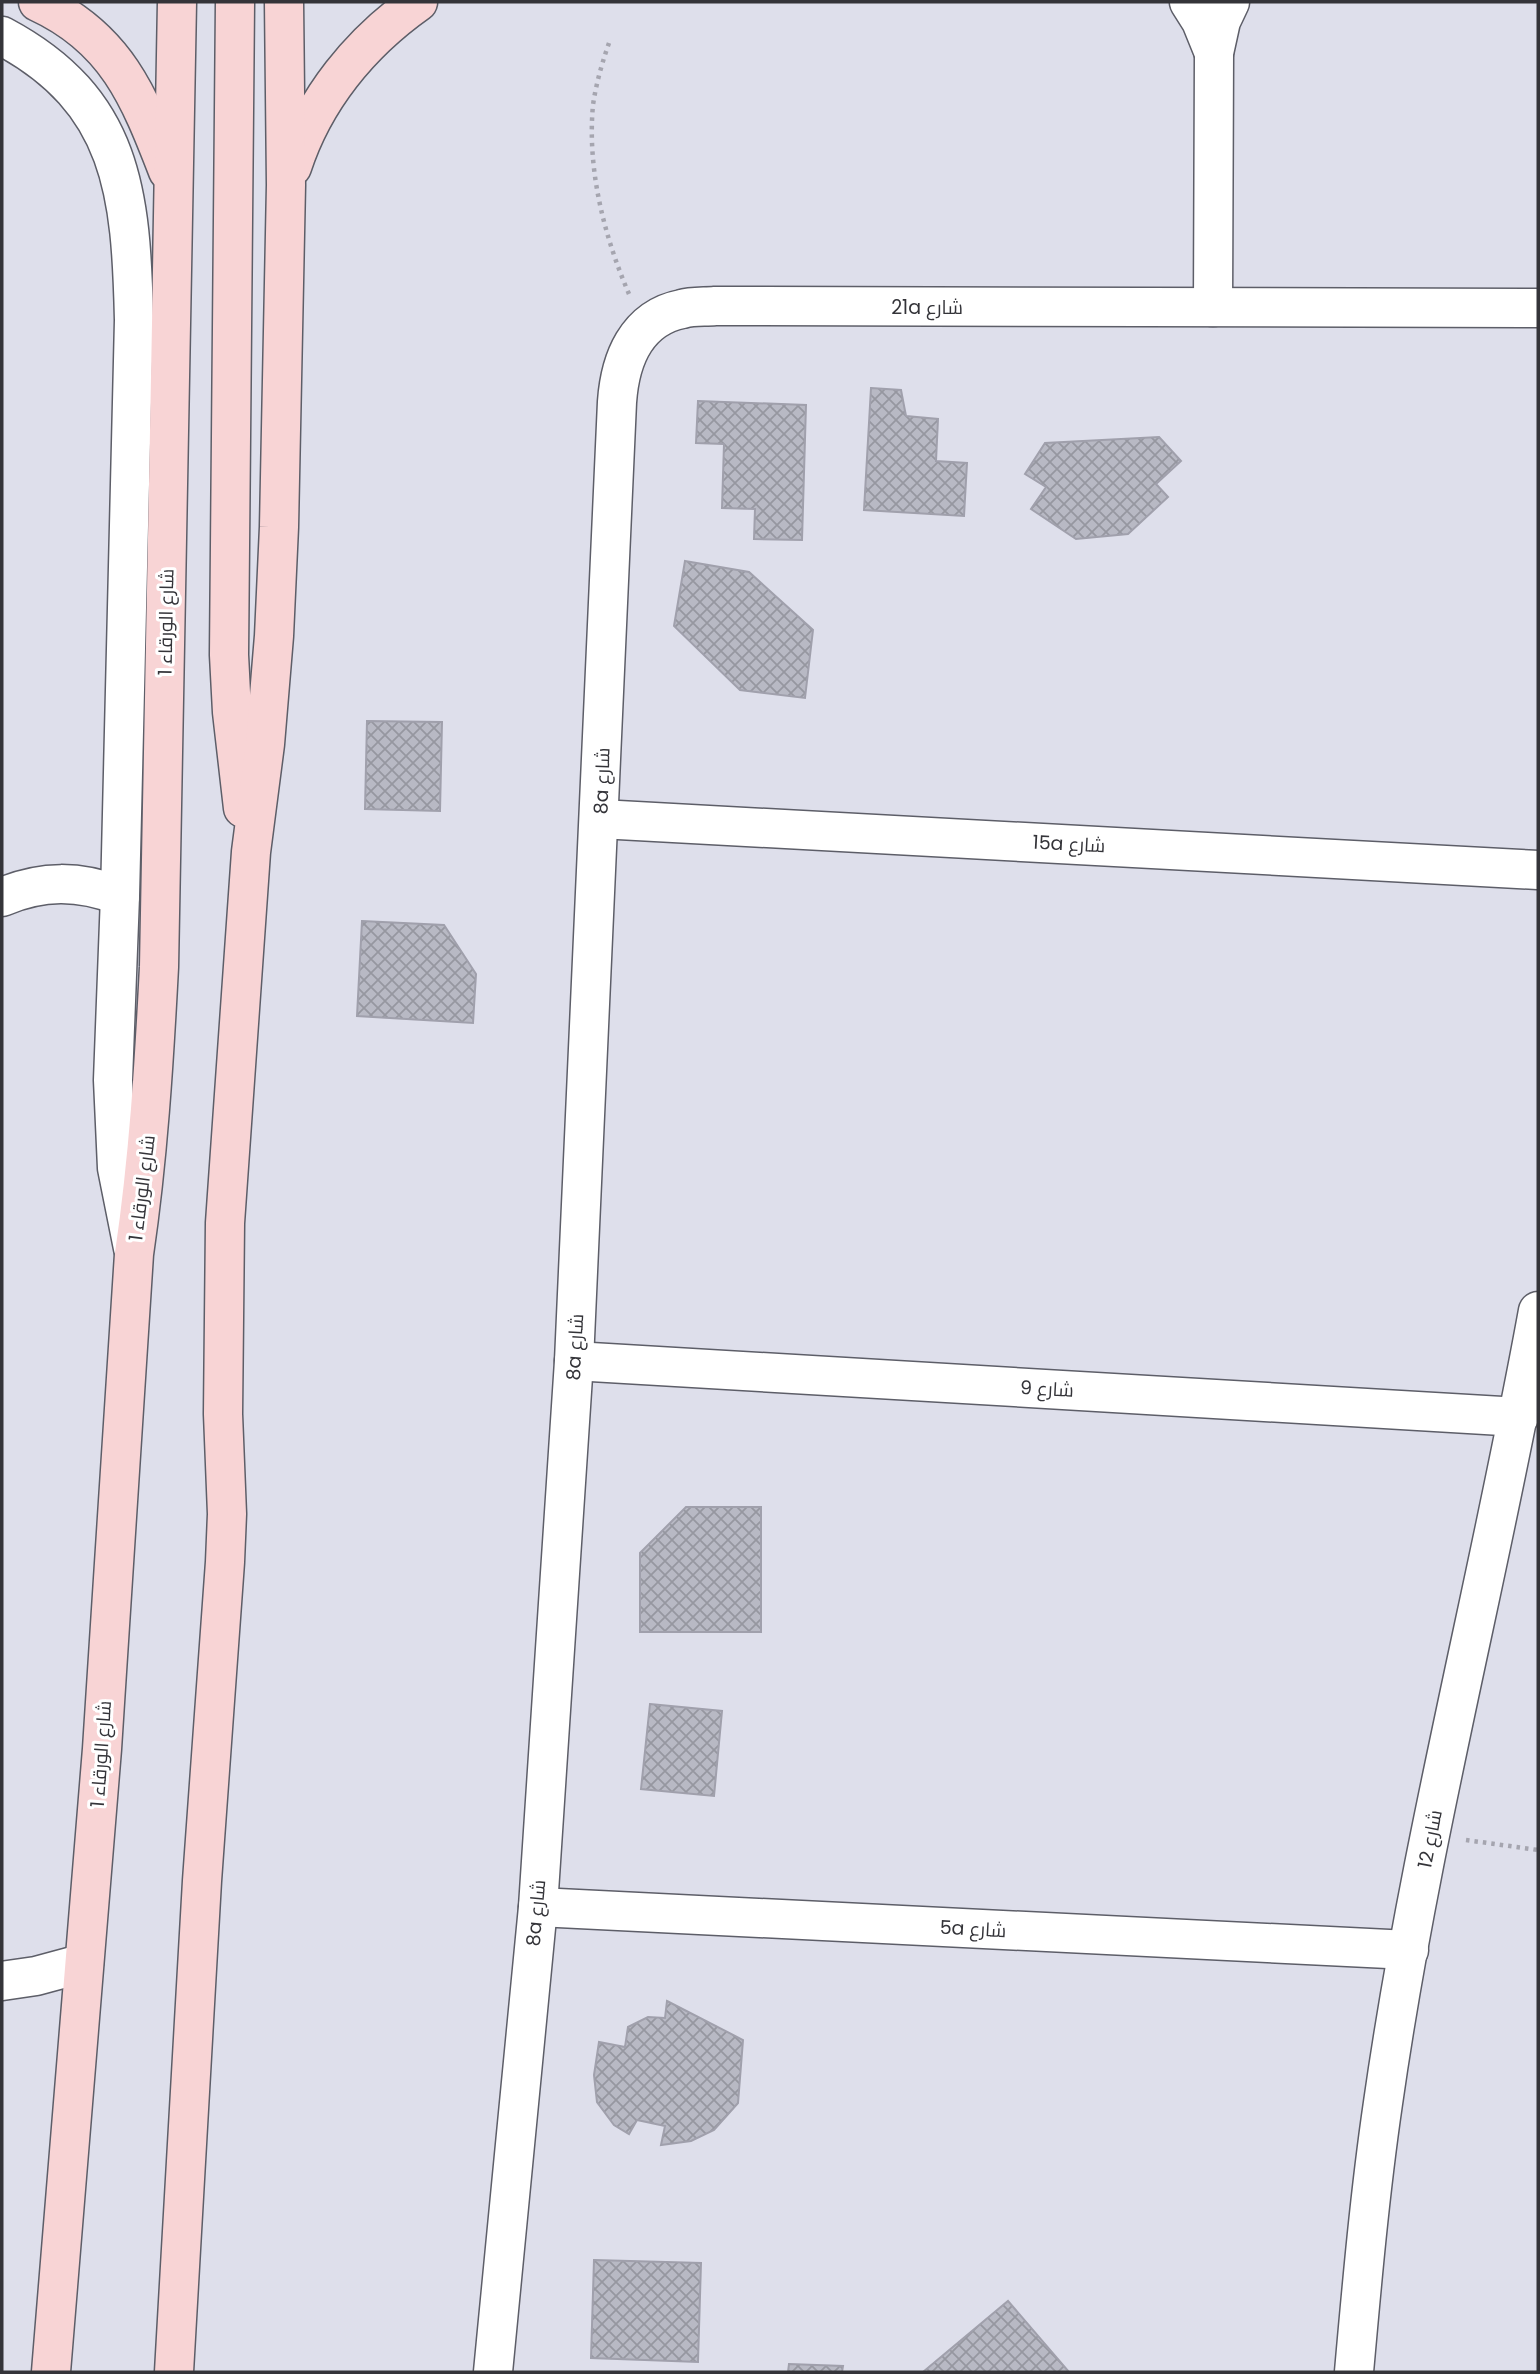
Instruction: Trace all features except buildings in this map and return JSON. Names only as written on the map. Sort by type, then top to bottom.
[{"type":"main road","points":[[38,2],[82,29],[97,41],[118,65],[135,91],[176,189]]},
{"type":"main road","name":"شارع الورقاء 1","points":[[51,2372],[102,1749],[134,1255],[146,1176],[159,967],[176,189],[177,2]]},
{"type":"main road","points":[[235,2],[229,655],[239,782],[251,852]]},
{"type":"main road","points":[[174,2372],[201,1895],[225,1562],[225,1223],[251,852],[275,636],[286,186],[284,2]]},
{"type":"main road","points":[[286,186],[299,147],[316,110],[339,76],[365,45],[418,2]]},
{"type":"street","points":[[1189,2],[1201,21],[1214,53]]},
{"type":"street","points":[[1213,307],[1214,53],[1221,21],[1230,2]]},
{"type":"street","points":[[2,36],[28,50],[63,78],[91,110],[115,160],[127,211],[132,253],[134,320],[113,1125],[122,1201],[134,1255]]},
{"type":"street","name":"21a شارع","points":[[645,327],[680,309],[715,306],[1538,308]]},
{"type":"street","name":"8a شارع","points":[[493,2372],[537,1908],[574,1361],[619,378],[626,355],[645,327]]},
{"type":"street","name":"15a شارع","points":[[600,819],[1538,870]]},
{"type":"street","points":[[2,897],[49,883],[97,887],[120,896]]},
{"type":"street","name":"شارع 12","points":[[1354,2372],[1364,2254],[1383,2102],[1409,1950],[1519,1417],[1538,1311]]},
{"type":"street","name":"شارع 9","points":[[574,1361],[1519,1417]]},
{"type":"street","name":"5a شارع","points":[[537,1908],[1409,1950]]},
{"type":"street","points":[[2,1981],[36,1976],[84,1963]]},
{"type":"path","points":[[609,43],[593,106],[597,190],[615,259],[645,327]]},
{"type":"path","points":[[1431,1835],[1538,1850]]}]
